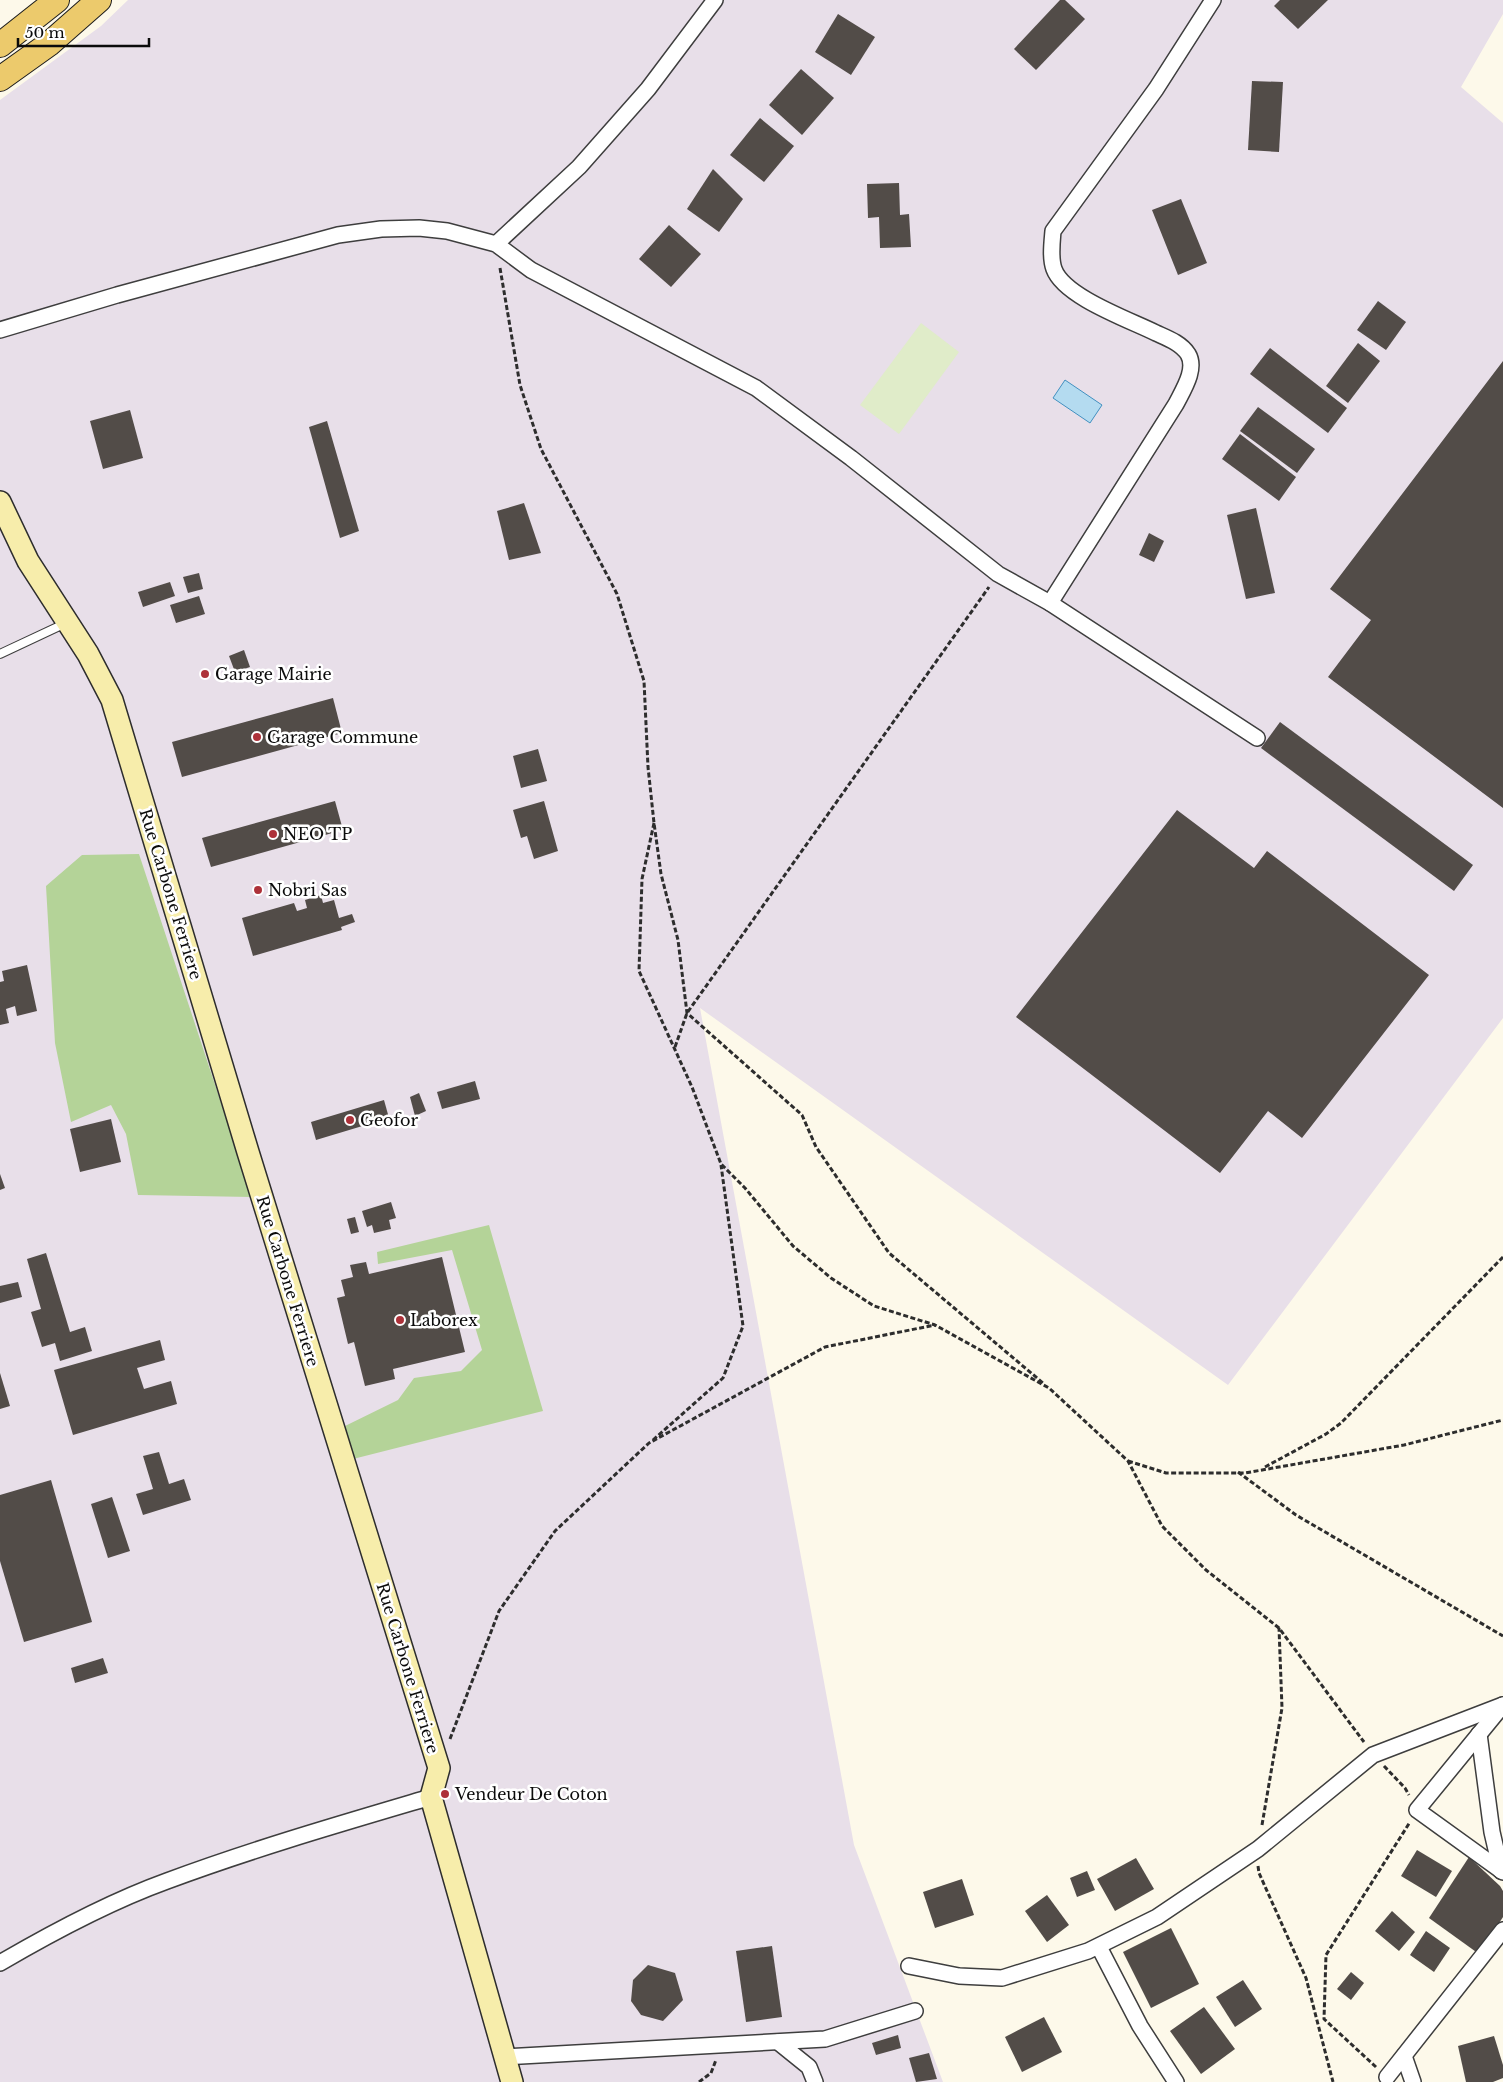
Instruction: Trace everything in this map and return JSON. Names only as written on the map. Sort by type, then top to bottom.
[{"type":"main road","points":[[0,45],[57,0]]},
{"type":"main road","points":[[0,79],[49,44],[99,0]]},
{"type":"street","points":[[496,244],[579,167],[648,89],[715,0]]},
{"type":"street","points":[[1050,603],[1176,404],[1186,385],[1190,369],[1188,354],[1175,342],[1087,300],[1066,286],[1054,270],[1052,252],[1053,231],[1156,88],[1214,0]]},
{"type":"street","points":[[0,330],[117,295],[338,235],[381,229],[419,228],[447,231],[496,244],[531,270],[756,388],[851,458],[998,574],[1050,603],[1257,738]]},
{"type":"street","name":"Rue Carbone Ferriere","points":[[0,502],[28,561],[103,680],[129,752],[251,1161],[439,1768],[431,1797]]},
{"type":"street","points":[[909,1966],[959,1976],[1002,1978],[1099,1947],[1158,1917],[1258,1849],[1373,1755],[1503,1705]]},
{"type":"street","points":[[1502,1872],[1418,1810],[1503,1705]]},
{"type":"street","points":[[1479,1734],[1492,1832],[1502,1872]]},
{"type":"street","points":[[0,1963],[103,1908],[166,1881],[313,1832],[431,1797],[512,2082]]},
{"type":"street","points":[[1387,2077],[1503,1930]]},
{"type":"street","points":[[1099,1947],[1140,2026],[1176,2082]]},
{"type":"street","points":[[505,2057],[564,2052],[826,2039],[915,2010]]},
{"type":"street","points":[[778,2042],[809,2067],[815,2082]]},
{"type":"street","points":[[1404,2056],[1414,2082]]},
{"type":"lane","points":[[0,654],[68,622]]},
{"type":"path","points":[[496,244],[520,385],[541,449],[617,594],[644,681],[648,767],[654,823],[661,874],[678,940],[687,1013],[802,1115],[816,1147],[889,1253],[1050,1388],[1128,1461],[1162,1526],[1206,1570],[1279,1628],[1373,1755],[1405,1788],[1418,1810],[1326,1955],[1324,2019],[1387,2077]]},
{"type":"path","points":[[674,1048],[687,1013],[998,574]]},
{"type":"path","points":[[439,1768],[499,1611],[555,1531],[722,1378],[744,1326],[721,1164],[692,1087],[639,971],[642,879],[654,823]]},
{"type":"path","points":[[721,1164],[745,1188],[793,1246],[831,1278],[874,1306],[935,1325],[1050,1388]]},
{"type":"path","points":[[1262,1469],[1326,1434],[1341,1423],[1503,1257]]},
{"type":"path","points":[[649,1443],[825,1347],[935,1325]]},
{"type":"path","points":[[1128,1461],[1166,1473],[1246,1473],[1404,1444],[1503,1420]]},
{"type":"path","points":[[1237,1472],[1296,1515],[1503,1636]]},
{"type":"path","points":[[1279,1628],[1282,1708],[1258,1849],[1258,1873],[1306,1978],[1333,2082]]},
{"type":"path","points":[[699,2082],[711,2073],[721,2045]]},
{"type":"shaded area","points":[[128,0],[1503,0],[1503,14],[1461,87],[1503,123],[1503,1018],[1228,1385],[700,1008],[854,1845],[943,2082],[0,2082],[0,100],[101,26]]},
{"type":"green space","points":[[921,323],[959,352],[899,434],[860,405]]},
{"type":"green space","points":[[139,854],[252,1197],[138,1195],[126,1134],[111,1105],[71,1122],[55,1043],[46,886],[82,855]]},
{"type":"green space","points":[[489,1225],[543,1411],[353,1459],[343,1427],[398,1400],[414,1378],[461,1371],[482,1350],[452,1250],[378,1264],[377,1252]]},
{"type":"water","points":[[1065,380],[1102,405],[1090,423],[1053,398]]},
{"type":"building","points":[[1060,0],[1065,0],[1085,19],[1036,70],[1014,49]]},
{"type":"building","points":[[1280,0],[1328,0],[1298,29],[1274,6]]},
{"type":"building","points":[[838,14],[875,37],[851,75],[815,52]]},
{"type":"building","points":[[801,69],[834,98],[802,135],[769,105]]},
{"type":"building","points":[[1252,81],[1283,82],[1279,152],[1248,150]]},
{"type":"building","points":[[760,118],[794,146],[764,182],[730,155]]},
{"type":"building","points":[[713,169],[743,199],[719,232],[687,209]]},
{"type":"building","points":[[899,183],[900,215],[909,214],[911,247],[880,248],[879,217],[868,218],[867,184]]},
{"type":"building","points":[[1181,199],[1207,263],[1178,275],[1152,210]]},
{"type":"building","points":[[669,225],[701,254],[671,287],[639,259]]},
{"type":"building","points":[[1378,301],[1406,322],[1386,350],[1357,330]]},
{"type":"building","points":[[1358,343],[1380,361],[1348,403],[1326,386]]},
{"type":"building","points":[[1270,348],[1347,408],[1328,433],[1250,374]]},
{"type":"building","points":[[1503,361],[1503,808],[1328,677],[1371,620],[1330,589]]},
{"type":"building","points":[[1258,407],[1315,449],[1297,473],[1240,431]]},
{"type":"building","points":[[130,410],[143,458],[103,469],[90,421]]},
{"type":"building","points":[[327,421],[359,531],[340,538],[309,427]]},
{"type":"building","points":[[1240,434],[1296,477],[1279,501],[1222,459]]},
{"type":"building","points":[[524,503],[541,553],[509,560],[497,511]]},
{"type":"building","points":[[1256,508],[1275,593],[1246,599],[1227,515]]},
{"type":"building","points":[[1149,533],[1164,541],[1154,562],[1139,555]]},
{"type":"building","points":[[199,573],[203,589],[188,593],[183,577]]},
{"type":"building","points":[[170,582],[175,596],[143,607],[138,592]]},
{"type":"building","points":[[199,596],[205,614],[176,623],[170,605]]},
{"type":"building","points":[[244,650],[250,667],[235,672],[229,656]]},
{"type":"building","name":"Garage Commune","points":[[333,698],[342,733],[182,777],[172,742]]},
{"type":"building","points":[[1280,722],[1473,865],[1454,891],[1261,748]]},
{"type":"building","points":[[538,749],[547,781],[521,788],[513,756]]},
{"type":"building","name":"NEO TP","points":[[335,801],[343,830],[211,867],[202,838]]},
{"type":"building","points":[[544,801],[558,851],[534,859],[527,836],[521,838],[513,810]]},
{"type":"building","points":[[1177,810],[1254,868],[1267,851],[1429,975],[1302,1138],[1268,1111],[1220,1173],[1016,1017]]},
{"type":"building","points":[[321,895],[323,903],[334,900],[339,918],[352,914],[355,922],[341,927],[342,930],[253,956],[242,918],[294,903],[297,911],[307,908],[305,900]]},
{"type":"building","points":[[27,965],[37,1011],[17,1016],[15,1006],[6,1009],[9,1023],[0,1025],[0,982],[4,981],[2,971]]},
{"type":"building","points":[[475,1081],[480,1099],[442,1109],[437,1092]]},
{"type":"building","points":[[419,1093],[426,1111],[415,1116],[410,1097]]},
{"type":"building","name":"Geofor","points":[[384,1100],[389,1118],[316,1140],[311,1122]]},
{"type":"building","points":[[111,1119],[121,1162],[80,1172],[70,1129]]},
{"type":"building","points":[[0,1174],[5,1188],[0,1190]]},
{"type":"building","points":[[391,1202],[396,1218],[389,1220],[391,1229],[374,1233],[372,1225],[367,1227],[362,1211]]},
{"type":"building","points":[[355,1217],[359,1232],[351,1234],[347,1219]]},
{"type":"building","points":[[46,1253],[70,1332],[85,1327],[92,1351],[60,1361],[55,1343],[42,1347],[31,1312],[41,1309],[27,1259]]},
{"type":"building","name":"Laborex","points":[[442,1257],[465,1352],[393,1369],[395,1379],[365,1386],[354,1342],[348,1344],[337,1298],[345,1296],[341,1280],[353,1277],[350,1265],[366,1262],[369,1274]]},
{"type":"building","points":[[18,1282],[22,1297],[0,1303],[0,1286]]},
{"type":"building","points":[[160,1340],[165,1360],[137,1368],[144,1389],[171,1381],[177,1404],[73,1435],[54,1370]]},
{"type":"building","points":[[0,1373],[10,1406],[0,1409]]},
{"type":"building","points":[[159,1452],[169,1484],[184,1479],[191,1500],[143,1515],[136,1494],[153,1489],[143,1456]]},
{"type":"building","points":[[51,1480],[92,1622],[24,1642],[0,1561],[0,1495]]},
{"type":"building","points":[[112,1497],[130,1551],[108,1558],[91,1504]]},
{"type":"building","points":[[103,1658],[108,1673],[75,1683],[71,1668]]},
{"type":"building","points":[[1417,1850],[1452,1871],[1436,1897],[1401,1876]]},
{"type":"building","points":[[1469,1857],[1503,1891],[1503,1917],[1479,1954],[1429,1918]]},
{"type":"building","points":[[1136,1858],[1154,1889],[1115,1911],[1097,1879]]},
{"type":"building","points":[[1087,1871],[1095,1890],[1077,1897],[1070,1878]]},
{"type":"building","points":[[962,1879],[974,1915],[935,1928],[923,1892]]},
{"type":"building","points":[[1047,1895],[1069,1925],[1047,1942],[1025,1911]]},
{"type":"building","points":[[1392,1911],[1415,1932],[1399,1951],[1375,1931]]},
{"type":"building","points":[[1171,1928],[1199,1984],[1151,2008],[1123,1952]]},
{"type":"building","points":[[1426,1931],[1450,1948],[1434,1972],[1410,1955]]},
{"type":"building","points":[[772,1946],[782,2017],[746,2022],[736,1951]]},
{"type":"building","points":[[648,1965],[675,1973],[683,2000],[663,2021],[641,2015],[631,2001],[633,1980]]},
{"type":"building","points":[[1351,1972],[1364,1983],[1351,2000],[1337,1989]]},
{"type":"building","points":[[1243,1980],[1262,2009],[1235,2027],[1216,1997]]},
{"type":"building","points":[[1204,2007],[1235,2049],[1201,2074],[1170,2031]]},
{"type":"building","points":[[1044,2017],[1062,2052],[1022,2072],[1005,2037]]},
{"type":"building","points":[[898,2035],[901,2048],[876,2055],[872,2043]]},
{"type":"building","points":[[1494,2036],[1503,2065],[1503,2078],[1493,2082],[1466,2082],[1458,2046]]},
{"type":"building","points":[[929,2053],[937,2079],[916,2082],[909,2058]]},
{"type":"place","name":"Garage Mairie","points":[[205,674]]},
{"type":"place","name":"Garage Commune","points":[[257,737]]},
{"type":"place","name":"NEO TP","points":[[273,834]]},
{"type":"place","name":"Nobri Sas","points":[[258,890]]},
{"type":"place","name":"Geofor","points":[[350,1120]]},
{"type":"place","name":"Laborex","points":[[400,1320]]},
{"type":"place","name":"Vendeur De Coton","points":[[445,1794]]}]
